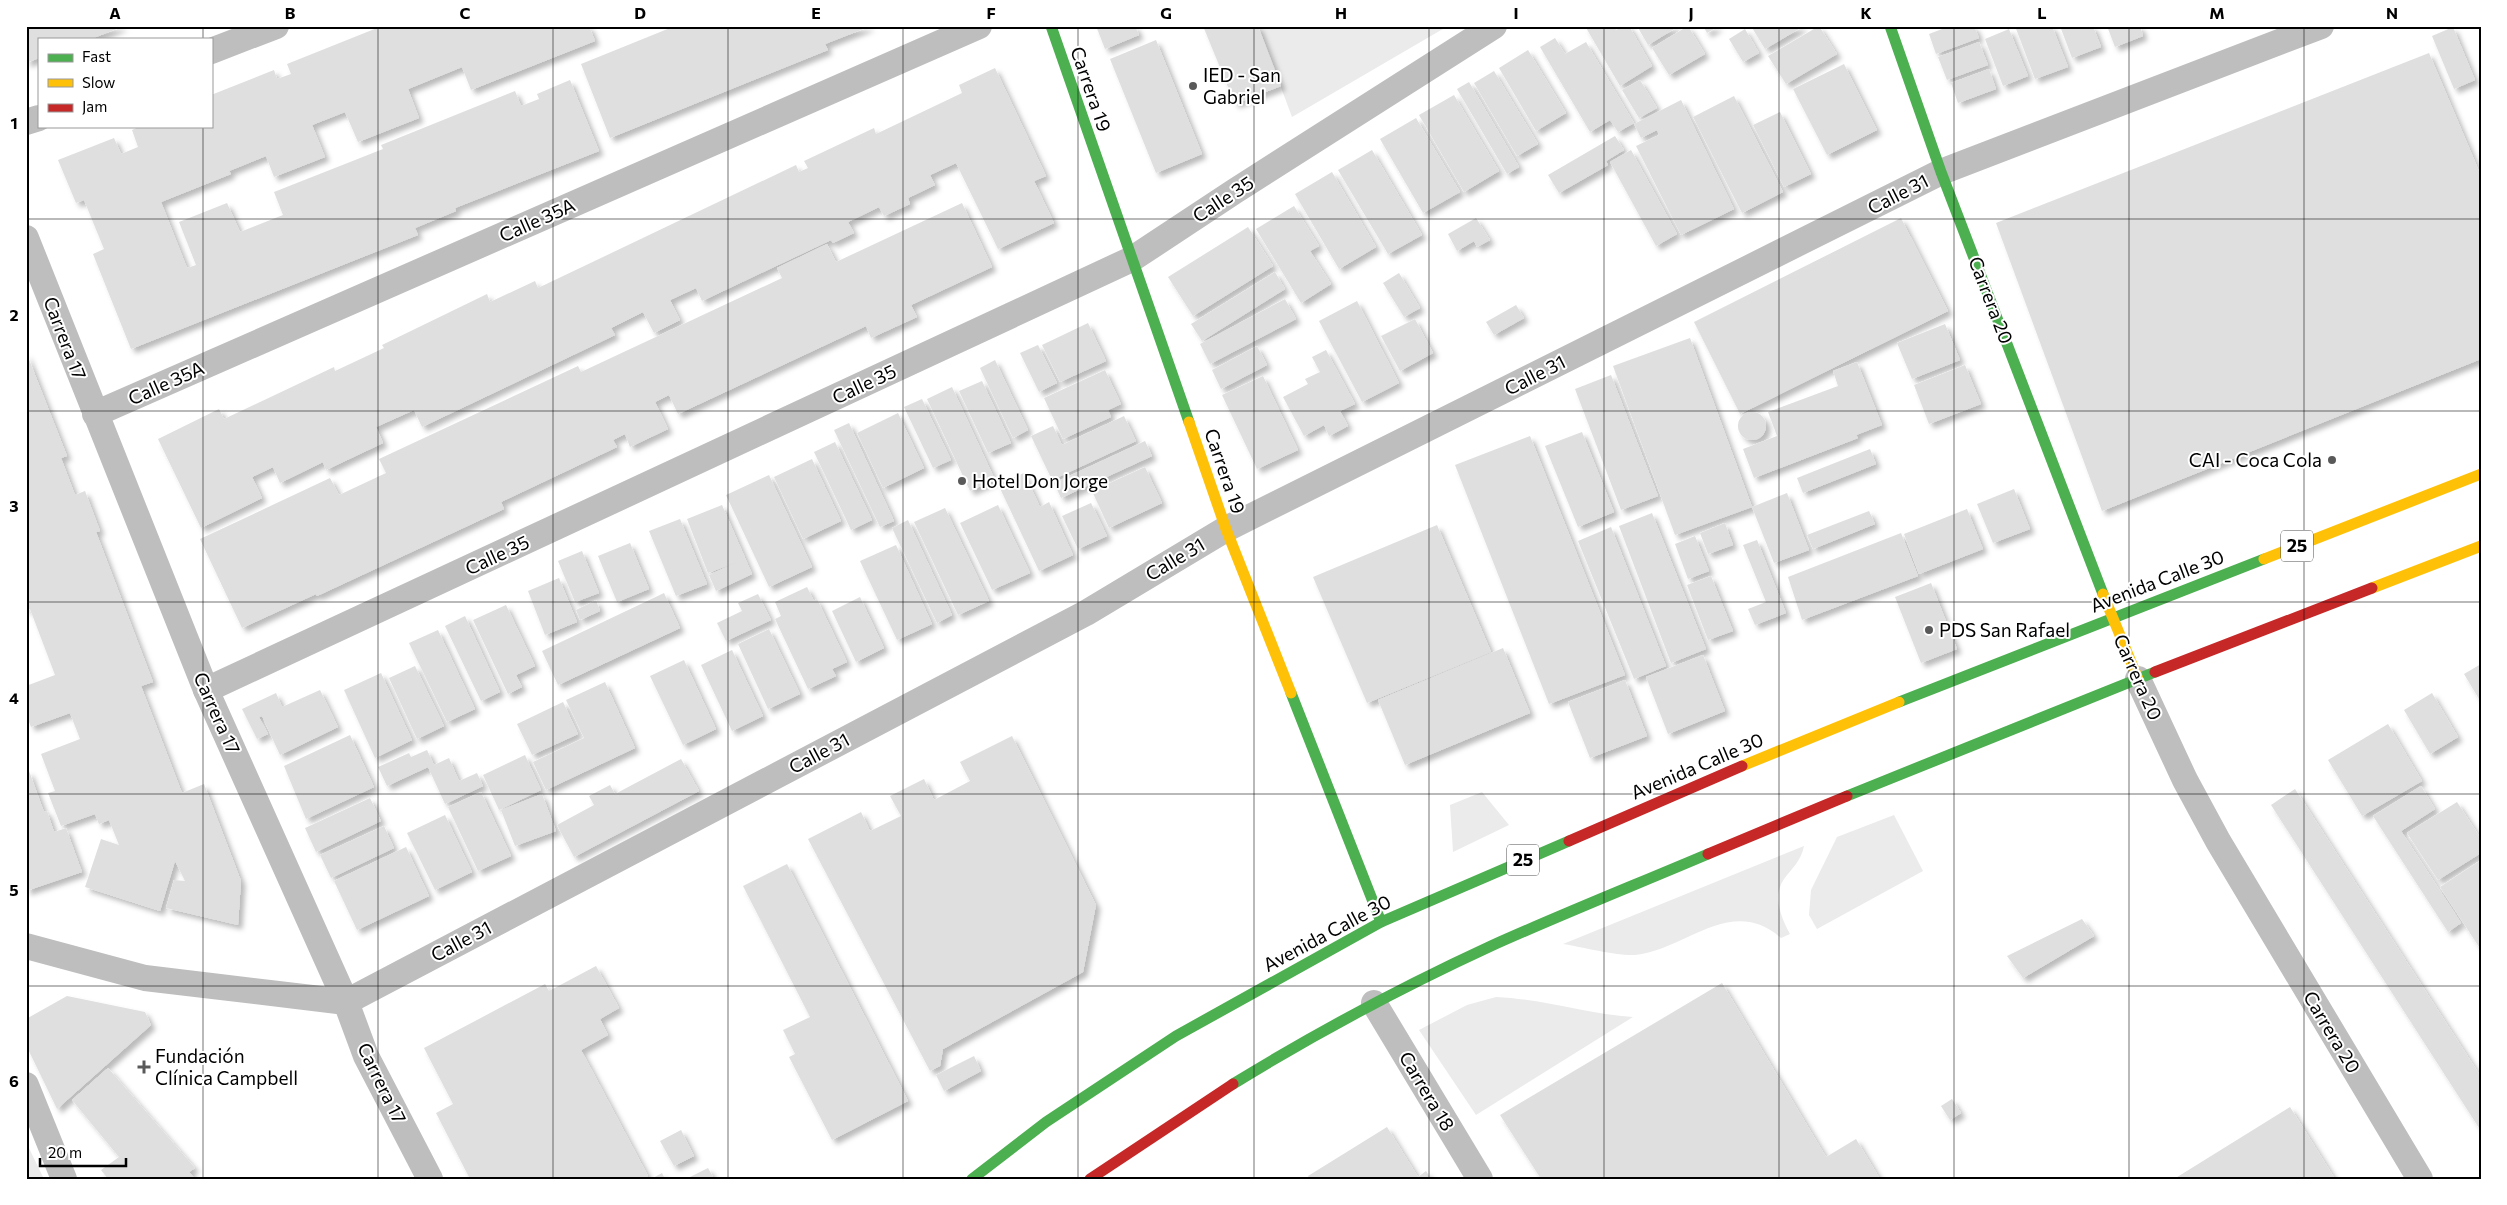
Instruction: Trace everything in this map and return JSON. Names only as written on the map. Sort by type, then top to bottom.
[{"type":"main road","name":"Carrera 19","points":[[1051,26],[1226,529],[1381,922]]},
{"type":"main road","name":"Carrera 20","points":[[1890,26],[1942,172],[2112,618],[2138,680]]},
{"type":"main road","name":"Avenida Calle 30","points":[[972,1179],[1046,1122],[1176,1036],[1381,922],[1795,743],[2481,474]]},
{"type":"main road","points":[[1090,1179],[1185,1112],[1287,1051],[1374,1003],[1489,947],[1842,797],[2481,546]]},
{"type":"street","points":[[212,51],[276,26]]},
{"type":"street","name":"Calle 35A","points":[[95,414],[979,26]]},
{"type":"street","name":"Calle 35","points":[[206,690],[1132,259],[1494,26]]},
{"type":"street","name":"Calle 31","points":[[346,1002],[1086,613],[1226,529],[1942,172],[2321,26]]},
{"type":"street","points":[[26,122],[38,118]]},
{"type":"street","name":"Carrera 17","points":[[26,238],[206,690],[346,1002],[366,1056],[430,1179]]},
{"type":"street","name":"Carrera 20","points":[[2138,680],[2185,780],[2218,841],[2420,1179]]},
{"type":"street","points":[[26,946],[145,978],[346,1002]]},
{"type":"street","name":"Carrera 18","points":[[1374,1003],[1480,1179]]},
{"type":"street","points":[[26,1085],[64,1179]]},
{"type":"shaded area","points":[[1258,26],[1448,26],[1292,117]]},
{"type":"shaded area","points":[[1482,792],[1509,825],[1453,852],[1450,805]]},
{"type":"shaded area","points":[[1894,815],[1923,871],[1817,929],[1809,915],[1811,890],[1837,837]]},
{"type":"shaded area","points":[[1804,846],[1799,860],[1780,886],[1779,906],[1790,934],[1781,938],[1762,926],[1744,921],[1708,928],[1654,951],[1635,955],[1609,953],[1563,944]]},
{"type":"shaded area","points":[[1496,997],[1633,1017],[1476,1115],[1419,1030],[1467,1005]]},
{"type":"shaded area","points":[[26,1142],[44,1179],[26,1179]]},
{"type":"building","points":[[26,26],[124,26],[94,38],[38,38],[38,58],[26,63]]},
{"type":"building","points":[[382,26],[589,26],[595,41],[471,90],[462,67],[408,89],[419,118],[358,142],[345,112],[312,125],[325,157],[274,177],[266,156],[229,171],[231,174],[161,202],[187,268],[196,265],[179,222],[227,203],[240,232],[283,215],[274,192],[383,149],[381,145],[515,91],[521,106],[539,99],[537,94],[570,80],[599,151],[455,208],[456,211],[415,228],[418,235],[131,349],[93,254],[104,249],[84,200],[76,203],[58,160],[114,138],[121,154],[138,147],[132,130],[136,128],[212,128],[212,95],[274,70],[277,79],[291,74],[287,64]]},
{"type":"building","points":[[675,26],[871,26],[825,44],[828,50],[610,138],[581,64]]},
{"type":"building","points":[[1096,26],[1135,26],[1139,35],[1105,49]]},
{"type":"building","points":[[1203,26],[1258,26],[1281,86],[1235,104]]},
{"type":"building","points":[[1585,26],[1614,26],[1616,30],[1623,26],[1629,26],[1652,66],[1620,86]]},
{"type":"building","points":[[1637,26],[1679,26],[1648,45]]},
{"type":"building","points":[[1688,26],[1705,54],[1669,75],[1652,48]]},
{"type":"building","points":[[1703,26],[1719,26],[1707,33]]},
{"type":"building","points":[[1751,26],[1804,26],[1765,49]]},
{"type":"building","points":[[1819,26],[1837,54],[1786,84],[1768,56]]},
{"type":"building","points":[[1950,26],[1974,26],[1979,38],[1936,54],[1929,34]]},
{"type":"building","points":[[2015,26],[2052,26],[2068,67],[2035,79]]},
{"type":"building","points":[[2060,26],[2093,26],[2101,47],[2072,58]]},
{"type":"building","points":[[2107,26],[2140,26],[2143,36],[2115,47]]},
{"type":"building","points":[[2453,27],[2475,80],[2454,89],[2432,36]]},
{"type":"building","points":[[1745,29],[1759,53],[1743,62],[1729,39]]},
{"type":"building","points":[[2009,29],[2028,76],[2003,86],[1985,39]]},
{"type":"building","points":[[1555,38],[1565,54],[1586,42],[1634,123],[1618,132],[1610,120],[1590,132],[1540,47]]},
{"type":"building","points":[[1156,40],[1202,154],[1156,173],[1110,59]]},
{"type":"building","points":[[1979,42],[1988,65],[1947,80],[1938,57]]},
{"type":"building","points":[[1528,50],[1566,113],[1536,131],[1499,68]]},
{"type":"building","points":[[2429,53],[2481,176],[2481,359],[2102,511],[1996,223]]},
{"type":"building","points":[[1844,64],[1877,130],[1827,155],[1793,89]]},
{"type":"building","points":[[995,68],[1046,176],[1034,181],[1054,223],[998,249],[956,163],[930,175],[935,185],[908,198],[910,204],[884,216],[879,207],[848,222],[854,233],[833,243],[831,240],[702,301],[696,288],[670,300],[680,320],[654,333],[643,312],[611,328],[615,335],[422,427],[414,410],[376,427],[383,443],[326,470],[323,462],[280,483],[273,467],[252,477],[262,498],[201,528],[158,439],[219,409],[224,419],[334,367],[335,371],[384,348],[382,345],[487,294],[490,302],[535,281],[538,288],[796,165],[799,172],[808,168],[804,161],[874,128],[876,134],[962,93],[959,85]]},
{"type":"building","points":[[1989,69],[1996,89],[1958,103],[1951,83]]},
{"type":"building","points":[[1494,71],[1538,144],[1517,156],[1474,83]]},
{"type":"building","points":[[1640,80],[1657,108],[1639,118],[1622,90]]},
{"type":"building","points":[[1469,82],[1519,167],[1507,174],[1457,89]]},
{"type":"building","points":[[1454,95],[1499,171],[1464,192],[1419,115]]},
{"type":"building","points":[[1734,96],[1783,192],[1742,213],[1693,117]]},
{"type":"building","points":[[1681,100],[1734,209],[1681,235],[1636,146],[1659,135],[1657,130],[1641,138],[1634,124]]},
{"type":"building","points":[[1780,112],[1811,174],[1784,187],[1753,125]]},
{"type":"building","points":[[1416,118],[1460,192],[1423,213],[1380,139]]},
{"type":"building","points":[[1615,136],[1624,150],[1606,161],[1608,165],[1559,193],[1548,175]]},
{"type":"building","points":[[1372,150],[1422,235],[1388,254],[1338,170]]},
{"type":"building","points":[[1631,150],[1677,234],[1656,246],[1610,162]]},
{"type":"building","points":[[1332,172],[1376,247],[1339,269],[1295,194]]},
{"type":"building","points":[[962,203],[992,267],[911,305],[917,317],[871,338],[866,326],[678,414],[669,395],[655,402],[668,429],[630,447],[625,434],[613,440],[617,447],[501,502],[504,509],[317,596],[316,594],[242,628],[200,539],[330,478],[339,495],[386,473],[379,459],[578,366],[581,372],[782,278],[777,268],[827,244],[836,262]]},
{"type":"building","points":[[1294,206],[1319,246],[1310,251],[1331,284],[1301,303],[1256,229]]},
{"type":"building","points":[[1476,218],[1490,240],[1477,247],[1474,241],[1457,251],[1448,234]]},
{"type":"building","points":[[1901,218],[1948,311],[1740,414],[1694,322]]},
{"type":"building","points":[[1248,227],[1273,266],[1193,316],[1168,277]]},
{"type":"building","points":[[1275,272],[1285,289],[1202,341],[1191,324]]},
{"type":"building","points":[[1399,273],[1420,308],[1404,317],[1383,283]]},
{"type":"building","points":[[1285,299],[1296,319],[1210,364],[1200,344]]},
{"type":"building","points":[[1357,301],[1399,383],[1362,402],[1319,321]]},
{"type":"building","points":[[1516,305],[1524,318],[1494,335],[1486,322]]},
{"type":"building","points":[[1415,319],[1433,353],[1400,371],[1381,336]]},
{"type":"building","points":[[1088,323],[1106,361],[1060,382],[1042,345]]},
{"type":"building","points":[[1945,324],[1960,360],[1912,379],[1897,343]]},
{"type":"building","points":[[1690,338],[1752,507],[1675,535],[1613,366]]},
{"type":"building","points":[[1038,345],[1057,383],[1039,392],[1020,353]]},
{"type":"building","points":[[1257,346],[1267,365],[1221,389],[1212,370]]},
{"type":"building","points":[[1326,350],[1355,404],[1340,411],[1348,426],[1329,436],[1324,425],[1304,436],[1283,397],[1308,384],[1305,379],[1320,372],[1312,357]]},
{"type":"building","points":[[26,352],[67,456],[61,458],[75,495],[85,491],[100,531],[96,532],[153,682],[141,686],[182,793],[204,784],[241,881],[238,925],[166,908],[174,880],[185,881],[175,861],[160,911],[85,887],[101,839],[119,845],[109,820],[99,824],[95,814],[61,826],[48,793],[55,791],[41,754],[80,739],[70,713],[31,727],[26,714],[26,686],[55,675],[30,609],[26,610]]},
{"type":"building","points":[[995,360],[1028,430],[1013,438],[980,368]]},
{"type":"building","points":[[1857,362],[1882,425],[1856,435],[1858,438],[1754,478],[1743,449],[1777,436],[1768,412],[1838,386],[1833,371]]},
{"type":"building","points":[[1965,365],[1981,404],[1929,424],[1914,385]]},
{"type":"building","points":[[1105,370],[1121,404],[1108,410],[1111,417],[1063,439],[1044,398]]},
{"type":"building","points":[[1611,375],[1658,496],[1621,510],[1575,389]]},
{"type":"building","points":[[1263,376],[1298,450],[1257,469],[1222,395]]},
{"type":"building","points":[[982,381],[1011,443],[988,453],[959,391]]},
{"type":"building","points":[[952,387],[995,480],[970,491],[927,399]]},
{"type":"building","points":[[922,399],[951,460],[933,468],[904,407]]},
{"type":"building","points":[[1752,412],[1762,416],[1766,426],[1762,436],[1752,440],[1742,436],[1738,426],[1742,416]]},
{"type":"building","points":[[898,413],[924,468],[883,488],[857,433]]},
{"type":"building","points":[[1124,416],[1136,441],[1052,480],[1031,436],[1053,426],[1062,445]]},
{"type":"building","points":[[849,423],[894,521],[880,527],[834,430]]},
{"type":"building","points":[[1582,432],[1614,512],[1578,527],[1545,446]]},
{"type":"building","points":[[1530,436],[1625,675],[1549,704],[1455,465]]},
{"type":"building","points":[[1145,441],[1152,456],[1061,498],[1054,483]]},
{"type":"building","points":[[835,442],[872,520],[851,530],[814,452]]},
{"type":"building","points":[[1870,449],[1876,464],[1803,493],[1797,478]]},
{"type":"building","points":[[812,459],[841,521],[803,539],[774,477]]},
{"type":"building","points":[[1145,467],[1162,503],[1109,528],[1092,491]]},
{"type":"building","points":[[1024,473],[1040,507],[1049,502],[1073,555],[1039,571],[998,484]]},
{"type":"building","points":[[769,475],[812,567],[769,587],[726,495]]},
{"type":"building","points":[[2014,489],[2030,529],[1993,543],[1977,504]]},
{"type":"building","points":[[1787,493],[1809,550],[1774,563],[1752,507]]},
{"type":"building","points":[[1091,503],[1107,536],[1078,549],[1062,516]]},
{"type":"building","points":[[722,505],[752,574],[716,591],[709,575],[737,562],[708,573],[687,519]]},
{"type":"building","points":[[998,505],[1030,573],[992,590],[960,523]]},
{"type":"building","points":[[945,508],[989,601],[958,615],[914,522]]},
{"type":"building","points":[[1967,509],[1983,549],[1919,574],[1904,534]]},
{"type":"building","points":[[1869,511],[1875,524],[1813,549],[1807,535]]},
{"type":"building","points":[[1652,513],[1706,649],[1671,663],[1619,526]]},
{"type":"building","points":[[680,519],[707,584],[676,596],[649,531]]},
{"type":"building","points":[[908,520],[952,615],[937,623],[892,528]]},
{"type":"building","points":[[1725,523],[1733,545],[1708,554],[1700,533]]},
{"type":"building","points":[[1437,525],[1491,652],[1367,703],[1313,577]]},
{"type":"building","points":[[1611,527],[1666,666],[1634,679],[1578,541]]},
{"type":"building","points":[[1901,533],[1918,576],[1802,620],[1788,577]]},
{"type":"building","points":[[1695,536],[1709,571],[1688,579],[1675,544]]},
{"type":"building","points":[[1757,540],[1786,613],[1755,625],[1748,609],[1766,602],[1743,545]]},
{"type":"building","points":[[630,543],[649,589],[617,602],[598,556]]},
{"type":"building","points":[[896,545],[932,624],[897,640],[860,561]]},
{"type":"building","points":[[582,551],[599,593],[575,602],[558,561]]},
{"type":"building","points":[[1711,576],[1733,631],[1708,640],[1687,585]]},
{"type":"building","points":[[559,578],[577,622],[545,635],[528,591]]},
{"type":"building","name":"PDS San Rafael","points":[[1931,583],[1957,649],[1921,663],[1895,597]]},
{"type":"building","points":[[807,587],[814,601],[817,599],[847,662],[832,669],[836,676],[808,689],[775,619],[781,616],[775,602]]},
{"type":"building","points":[[664,593],[680,628],[558,685],[542,651]]},
{"type":"building","points":[[758,594],[771,620],[726,641],[717,623],[742,611],[738,603]]},
{"type":"building","points":[[860,597],[884,648],[856,662],[832,611]]},
{"type":"building","points":[[596,600],[600,611],[580,620],[576,610]]},
{"type":"building","points":[[506,605],[535,666],[516,675],[522,687],[508,694],[473,620]]},
{"type":"building","points":[[465,616],[500,692],[481,701],[445,626]]},
{"type":"building","points":[[769,629],[800,694],[768,709],[738,644]]},
{"type":"building","points":[[438,630],[475,709],[447,722],[409,643]]},
{"type":"building","points":[[1503,648],[1530,713],[1405,765],[1378,700]]},
{"type":"building","points":[[732,650],[763,716],[732,731],[701,665]]},
{"type":"building","points":[[1703,655],[1725,711],[1668,734],[1646,677]]},
{"type":"building","points":[[684,660],[716,729],[683,745],[650,676]]},
{"type":"building","points":[[2481,664],[2481,698],[2479,699],[2464,674]]},
{"type":"building","points":[[415,666],[444,726],[417,739],[389,678]]},
{"type":"building","points":[[381,673],[412,740],[375,758],[344,690]]},
{"type":"building","points":[[1625,680],[1647,736],[1590,758],[1568,702]]},
{"type":"building","points":[[605,682],[635,748],[546,790],[533,762],[584,738],[566,700]]},
{"type":"building","points":[[320,690],[338,727],[280,755],[262,716],[259,717],[268,734],[257,739],[242,709],[276,693],[282,707]]},
{"type":"building","points":[[2432,693],[2458,737],[2430,754],[2404,710]]},
{"type":"building","points":[[563,702],[578,734],[532,755],[517,724]]},
{"type":"building","points":[[2388,724],[2422,781],[2362,816],[2328,760]]},
{"type":"building","points":[[350,735],[374,787],[306,819],[284,766]]},
{"type":"building","points":[[1012,736],[1096,905],[1083,972],[943,1049],[940,1066],[930,1071],[808,839],[861,812],[870,831],[901,816],[890,796],[924,779],[934,800],[970,781],[960,762]]},
{"type":"building","points":[[427,750],[434,765],[449,758],[459,781],[477,773],[483,786],[445,804],[428,767],[387,786],[378,767],[409,753],[411,757]]},
{"type":"building","points":[[525,755],[541,790],[499,810],[483,775]]},
{"type":"building","points":[[681,759],[699,791],[574,857],[557,825],[594,805],[589,796],[610,785],[615,794]]},
{"type":"building","points":[[29,771],[44,812],[47,811],[54,832],[66,828],[82,872],[26,891],[26,772]]},
{"type":"building","points":[[2421,786],[2435,809],[2401,831],[2461,923],[2448,932],[2373,816]]},
{"type":"building","points":[[2295,789],[2481,1077],[2481,1131],[2271,805]]},
{"type":"building","points":[[481,792],[511,856],[478,871],[448,807]]},
{"type":"building","points":[[542,794],[556,831],[515,846],[501,810]]},
{"type":"building","points":[[370,798],[381,821],[316,852],[305,828]]},
{"type":"building","points":[[2457,802],[2481,839],[2481,853],[2438,880],[2407,833]]},
{"type":"building","points":[[445,815],[472,872],[435,890],[407,833]]},
{"type":"building","points":[[384,826],[394,848],[331,878],[320,855]]},
{"type":"building","points":[[406,847],[429,896],[357,930],[334,881]]},
{"type":"building","points":[[2481,860],[2481,950],[2440,887]]},
{"type":"building","points":[[787,864],[908,1101],[832,1140],[789,1057],[795,1054],[783,1030],[810,1017],[743,886]]},
{"type":"building","points":[[2082,919],[2094,936],[2023,978],[2007,956]]},
{"type":"building","points":[[596,966],[619,1008],[600,1019],[608,1035],[581,1050],[648,1176],[643,1179],[470,1179],[436,1113],[453,1104],[424,1048],[545,984],[549,991]]},
{"type":"building","points":[[1722,983],[1826,1157],[1856,1139],[1880,1179],[1541,1179],[1500,1115]]},
{"type":"building","points":[[67,996],[145,1012],[151,1025],[57,1109],[26,1045],[26,1019]]},
{"type":"building","points":[[974,1056],[981,1071],[944,1091],[936,1075]]},
{"type":"building","points":[[108,1068],[195,1168],[189,1172],[195,1179],[108,1179],[101,1170],[119,1157],[72,1100]]},
{"type":"building","points":[[1952,1099],[1961,1113],[1950,1120],[1941,1106]]},
{"type":"building","points":[[2290,1107],[2335,1179],[2174,1179]]},
{"type":"building","points":[[1387,1127],[1418,1177],[1426,1171],[1431,1179],[1310,1179],[1308,1176]]},
{"type":"building","points":[[681,1130],[694,1156],[674,1166],[660,1141]]},
{"type":"building","points":[[708,1168],[714,1179],[686,1179]]},
{"type":"building","points":[[662,1173],[665,1179],[651,1179]]},
{"type":"traffic: fast","points":[[1051,26],[1189,422]]},
{"type":"traffic: fast","points":[[1890,26],[1941,172],[2103,594]]},
{"type":"traffic: fast","points":[[1899,702],[2264,559]]},
{"type":"traffic: fast","points":[[1847,796],[2155,672]]},
{"type":"traffic: fast","points":[[1291,693],[1381,922]]},
{"type":"traffic: fast","points":[[972,1179],[1046,1122],[1176,1036],[1381,922],[1569,841]]},
{"type":"traffic: fast","points":[[1233,1084],[1360,1011],[1491,946],[1708,854]]},
{"type":"traffic: slow","points":[[1189,422],[1226,529],[1291,693]]},
{"type":"traffic: slow","points":[[2264,559],[2481,474]]},
{"type":"traffic: slow","points":[[2372,588],[2481,546]]},
{"type":"traffic: slow","points":[[2103,594],[2138,679]]},
{"type":"traffic: slow","points":[[1742,766],[1899,702]]},
{"type":"traffic: jam","points":[[2155,672],[2372,588]]},
{"type":"traffic: jam","points":[[1569,841],[1742,766]]},
{"type":"traffic: jam","points":[[1708,854],[1847,796]]},
{"type":"traffic: jam","points":[[1090,1179],[1233,1084]]},
{"type":"place","name":"IED - San Gabriel","points":[[1193,86]]},
{"type":"place","name":"CAI - Coca Cola","points":[[2332,460]]},
{"type":"place","name":"Hotel Don Jorge","points":[[962,481]]},
{"type":"place","name":"PDS San Rafael","points":[[1929,630]]},
{"type":"place","name":"Fundación Clínica Campbell","points":[[144,1067]]}]
